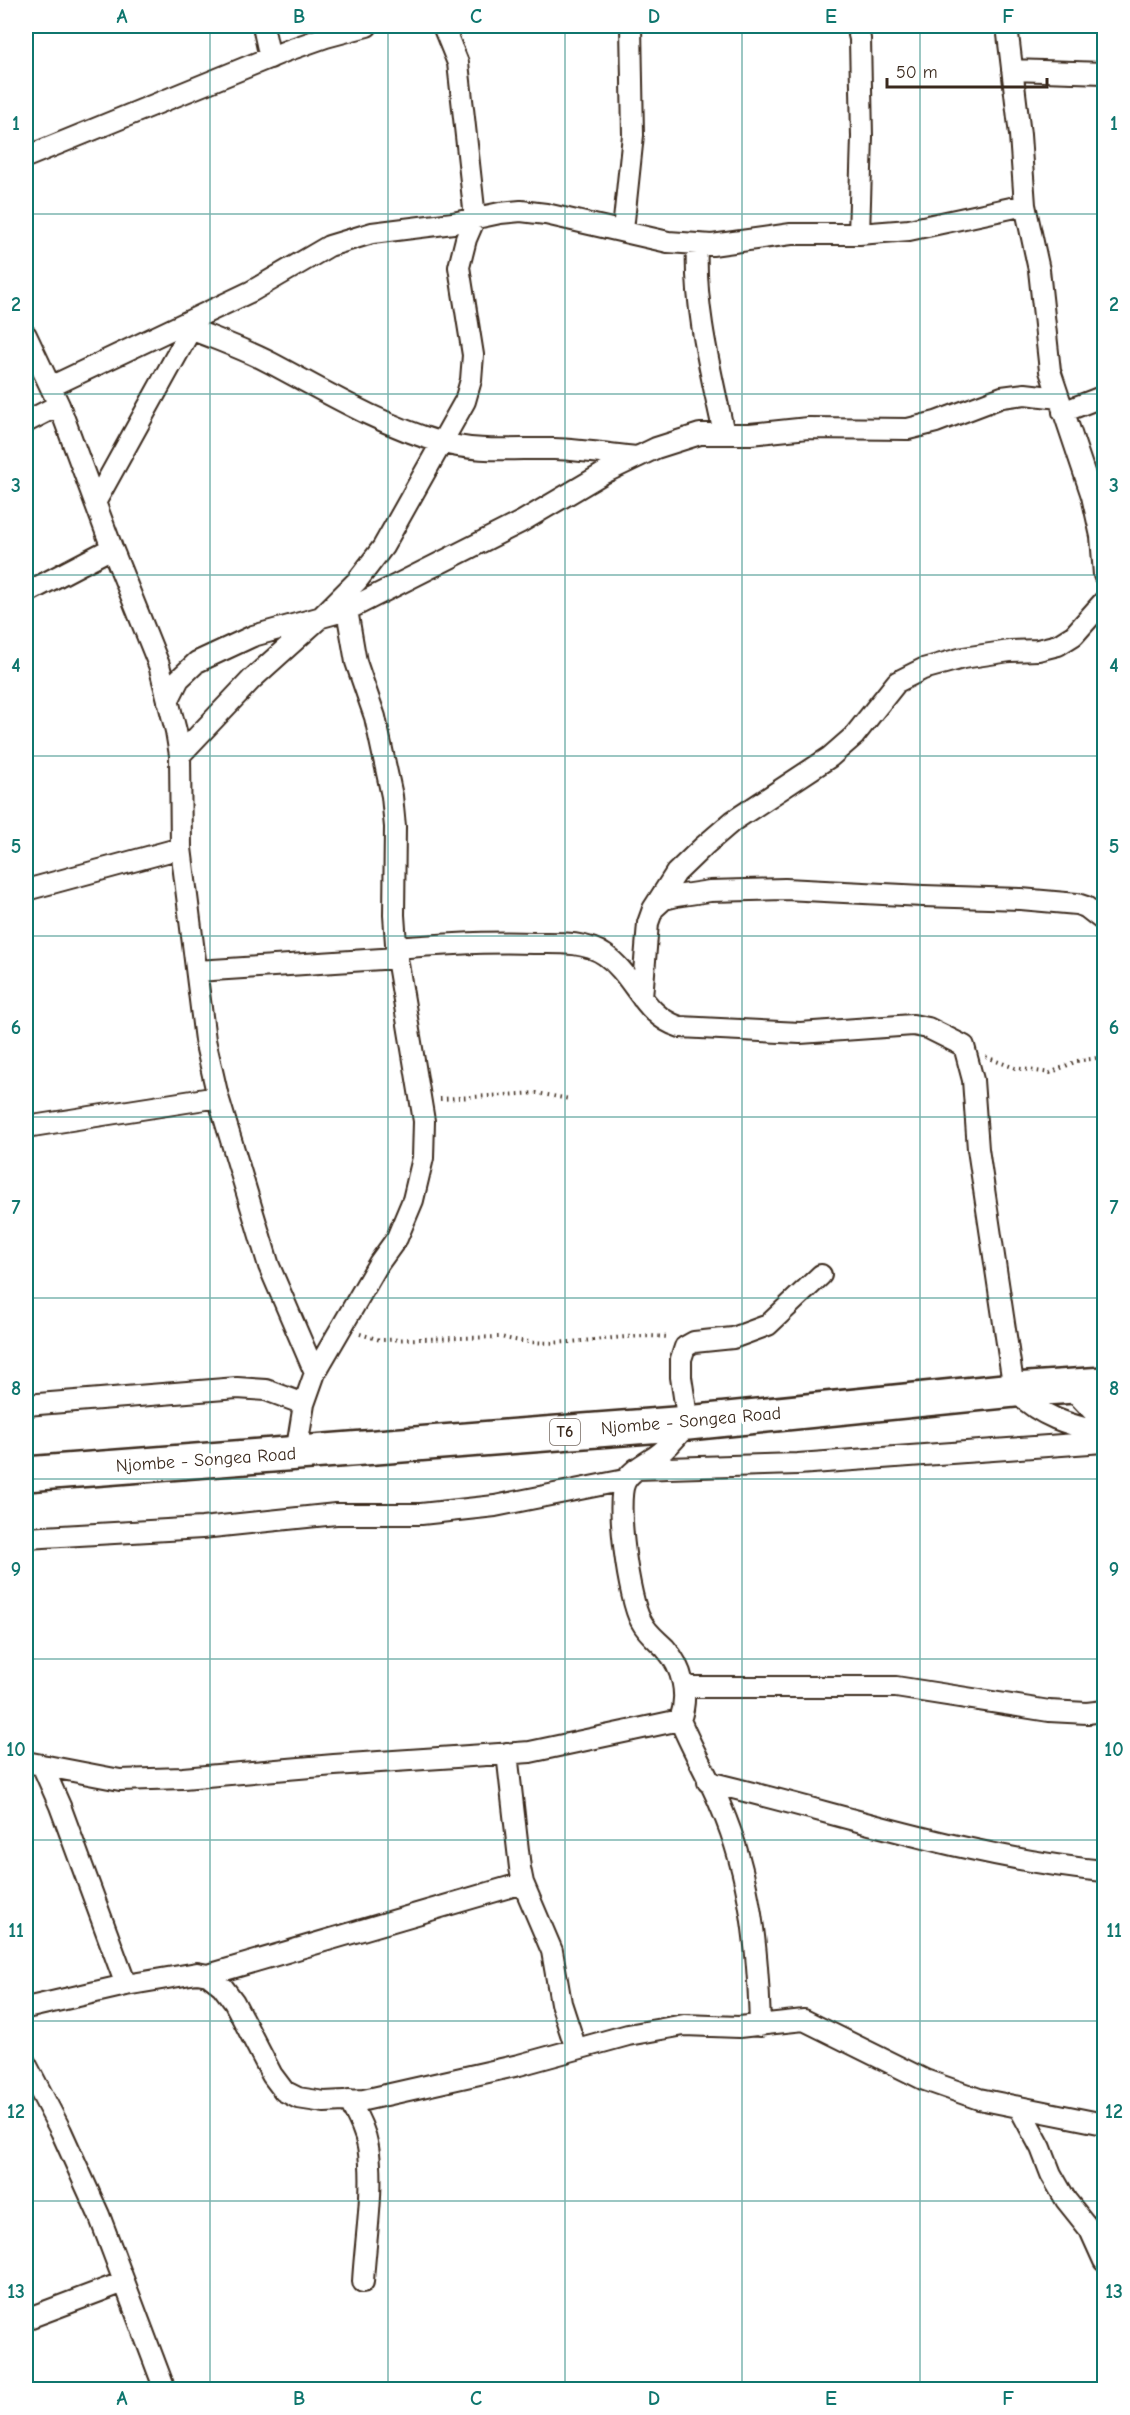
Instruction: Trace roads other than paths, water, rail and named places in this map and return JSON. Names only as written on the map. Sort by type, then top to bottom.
[{"type":"highway","name":"Njombe - Songea Road","points":[[26,1474],[688,1423],[1014,1390],[1104,1384]]},
{"type":"street","points":[[263,26],[270,58]]},
{"type":"street","points":[[26,157],[326,36],[367,26]]},
{"type":"street","points":[[180,755],[252,679],[357,581],[383,547],[465,401],[471,380],[473,355],[472,334],[459,267],[466,239],[475,218],[458,63],[443,26]]},
{"type":"street","points":[[623,230],[633,135],[631,26]]},
{"type":"street","points":[[857,26],[860,39],[862,137],[860,234]]},
{"type":"street","points":[[1007,26],[1025,205],[1039,270],[1050,370],[1092,496],[1101,536],[1104,575]]},
{"type":"street","points":[[1012,69],[1104,73]]},
{"type":"street","points":[[52,386],[186,328],[329,246],[372,233],[453,224],[521,211],[623,230],[668,242],[712,245],[791,234],[860,234],[909,230],[1025,205]]},
{"type":"street","points":[[697,245],[695,272],[699,306],[724,434]]},
{"type":"street","points":[[186,328],[225,341],[379,419],[442,443],[476,448],[584,450],[636,458]]},
{"type":"street","points":[[96,501],[186,328]]},
{"type":"street","points":[[26,335],[52,386],[112,548],[159,665],[180,755],[181,848],[205,1040],[218,1097],[269,1266],[315,1373]]},
{"type":"street","points":[[168,701],[179,680],[197,662],[254,636],[347,610],[521,522],[604,473],[636,458],[700,434],[808,428],[908,429],[936,422],[1002,397],[1025,394],[1061,405],[1104,396]]},
{"type":"street","points":[[26,422],[59,405]]},
{"type":"street","points":[[26,593],[112,548]]},
{"type":"street","points":[[642,998],[648,923],[653,909],[676,873],[733,821],[830,757],[854,736],[897,682],[923,669],[963,658],[1010,651],[1038,650],[1058,645],[1074,635],[1104,601]]},
{"type":"street","points":[[296,1454],[304,1404],[315,1373],[379,1263],[397,1238],[413,1200],[423,1158],[422,1102],[396,953],[395,827],[392,796],[380,736],[356,662],[347,610]]},
{"type":"street","points":[[26,890],[181,848]]},
{"type":"street","points":[[653,909],[664,899],[675,896],[710,891],[784,889],[1066,902],[1086,907],[1104,921]]},
{"type":"street","points":[[197,971],[396,953],[498,941],[565,943],[583,946],[606,956],[630,980],[657,1016],[666,1023],[680,1027],[800,1033],[913,1025],[928,1028],[964,1046],[973,1080],[980,1159],[1014,1390],[1026,1402],[1052,1419],[1104,1433]]},
{"type":"street","points":[[26,1127],[218,1097]]},
{"type":"street","points":[[760,2026],[757,1948],[749,1898],[721,1806],[680,1720],[684,1708],[684,1687],[678,1666],[665,1648],[649,1635],[639,1619],[626,1558],[621,1494],[630,1475],[675,1441],[688,1423],[681,1377],[681,1359],[685,1347],[694,1342],[733,1338],[768,1325],[821,1275]]},
{"type":"street","points":[[1070,1387],[1104,1423]]},
{"type":"street","points":[[26,1405],[237,1388],[266,1390],[304,1404]]},
{"type":"street","points":[[26,1538],[202,1528],[336,1514],[421,1514],[495,1506],[630,1475],[967,1454],[1104,1442]]},
{"type":"street","points":[[684,1687],[896,1688],[1049,1711],[1087,1713],[1104,1711]]},
{"type":"street","points":[[34,1763],[120,1780],[216,1776],[334,1765],[530,1752],[680,1720]]},
{"type":"street","points":[[507,1753],[523,1883],[552,1951],[561,2003],[576,2049]]},
{"type":"street","points":[[34,1763],[60,1806],[126,1985]]},
{"type":"street","points":[[708,1782],[953,1846],[1067,1868],[1104,1871]]},
{"type":"street","points":[[207,1975],[523,1883]]},
{"type":"street","points":[[26,2008],[126,1985],[197,1972],[207,1975],[222,1986],[234,2002],[255,2045],[284,2091],[298,2098],[324,2102],[364,2100],[519,2065],[628,2035],[684,2025],[760,2026],[788,2020],[804,2020],[926,2080],[979,2099],[1104,2124]]},
{"type":"street","points":[[26,2064],[61,2131],[99,2215],[165,2390]]},
{"type":"street","points":[[349,2100],[362,2126],[368,2149],[369,2213],[363,2282]]},
{"type":"street","points":[[1020,2109],[1041,2148],[1051,2174],[1066,2200],[1090,2230],[1104,2261]]},
{"type":"street","points":[[26,2319],[124,2282]]}]
